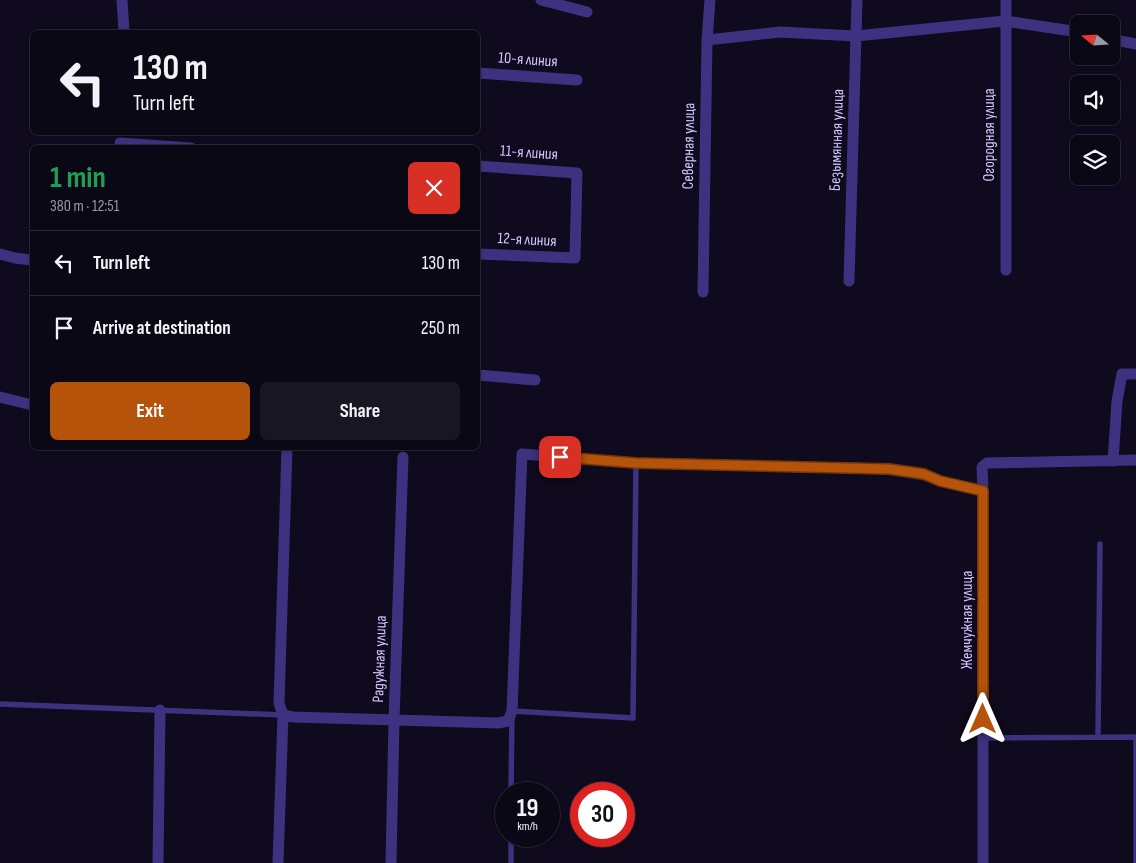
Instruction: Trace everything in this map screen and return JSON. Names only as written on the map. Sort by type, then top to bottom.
[{"type":"street","points":[[122,0],[124,30]]},
{"type":"street","points":[[541,0],[587,12]]},
{"type":"street","name":"Северная улица","points":[[703,292],[707,40],[710,0]]},
{"type":"street","name":"Безымянная улица","points":[[849,281],[857,0]]},
{"type":"street","name":"Огородная улица","points":[[1006,0],[1006,270]]},
{"type":"street","points":[[707,40],[780,32],[856,36],[1005,21],[1070,31]]},
{"type":"street","points":[[1120,41],[1136,44]]},
{"type":"street","name":"10-я линия","points":[[480,73],[577,80]]},
{"type":"street","points":[[120,141],[161,145]]},
{"type":"street","name":"11-я линия","points":[[480,166],[578,173],[575,258]]},
{"type":"street","points":[[0,254],[30,260]]},
{"type":"street","name":"12-я линия","points":[[480,254],[575,258]]},
{"type":"street","points":[[1136,374],[1122,374],[1117,401],[1113,461],[1136,460]]},
{"type":"street","points":[[480,375],[535,380]]},
{"type":"street","points":[[0,397],[30,404]]},
{"type":"street","points":[[278,863],[282,714],[279,703],[287,450]]},
{"type":"street","points":[[282,714],[293,717],[498,723],[508,721],[512,711],[522,454],[636,463],[889,469],[924,474],[940,481],[983,491]]},
{"type":"street","name":"Радужная улица","points":[[392,863],[394,720],[403,457]]},
{"type":"street","name":"Жемчужная улица","points":[[983,863],[982,468],[987,463],[1113,461]]},
{"type":"street","points":[[158,863],[160,710]]},
{"type":"lane","points":[[0,397],[0,405]]},
{"type":"lane","points":[[512,782],[512,711],[633,718],[636,463]]},
{"type":"lane","points":[[1098,738],[1100,544]]},
{"type":"lane","points":[[0,704],[282,714]]},
{"type":"lane","points":[[983,738],[1136,738],[1136,863]]},
{"type":"lane","points":[[511,847],[511,863]]},
{"type":"route","points":[[560,457],[636,463],[889,469],[924,474],[940,481],[983,491],[983,719]]}]
